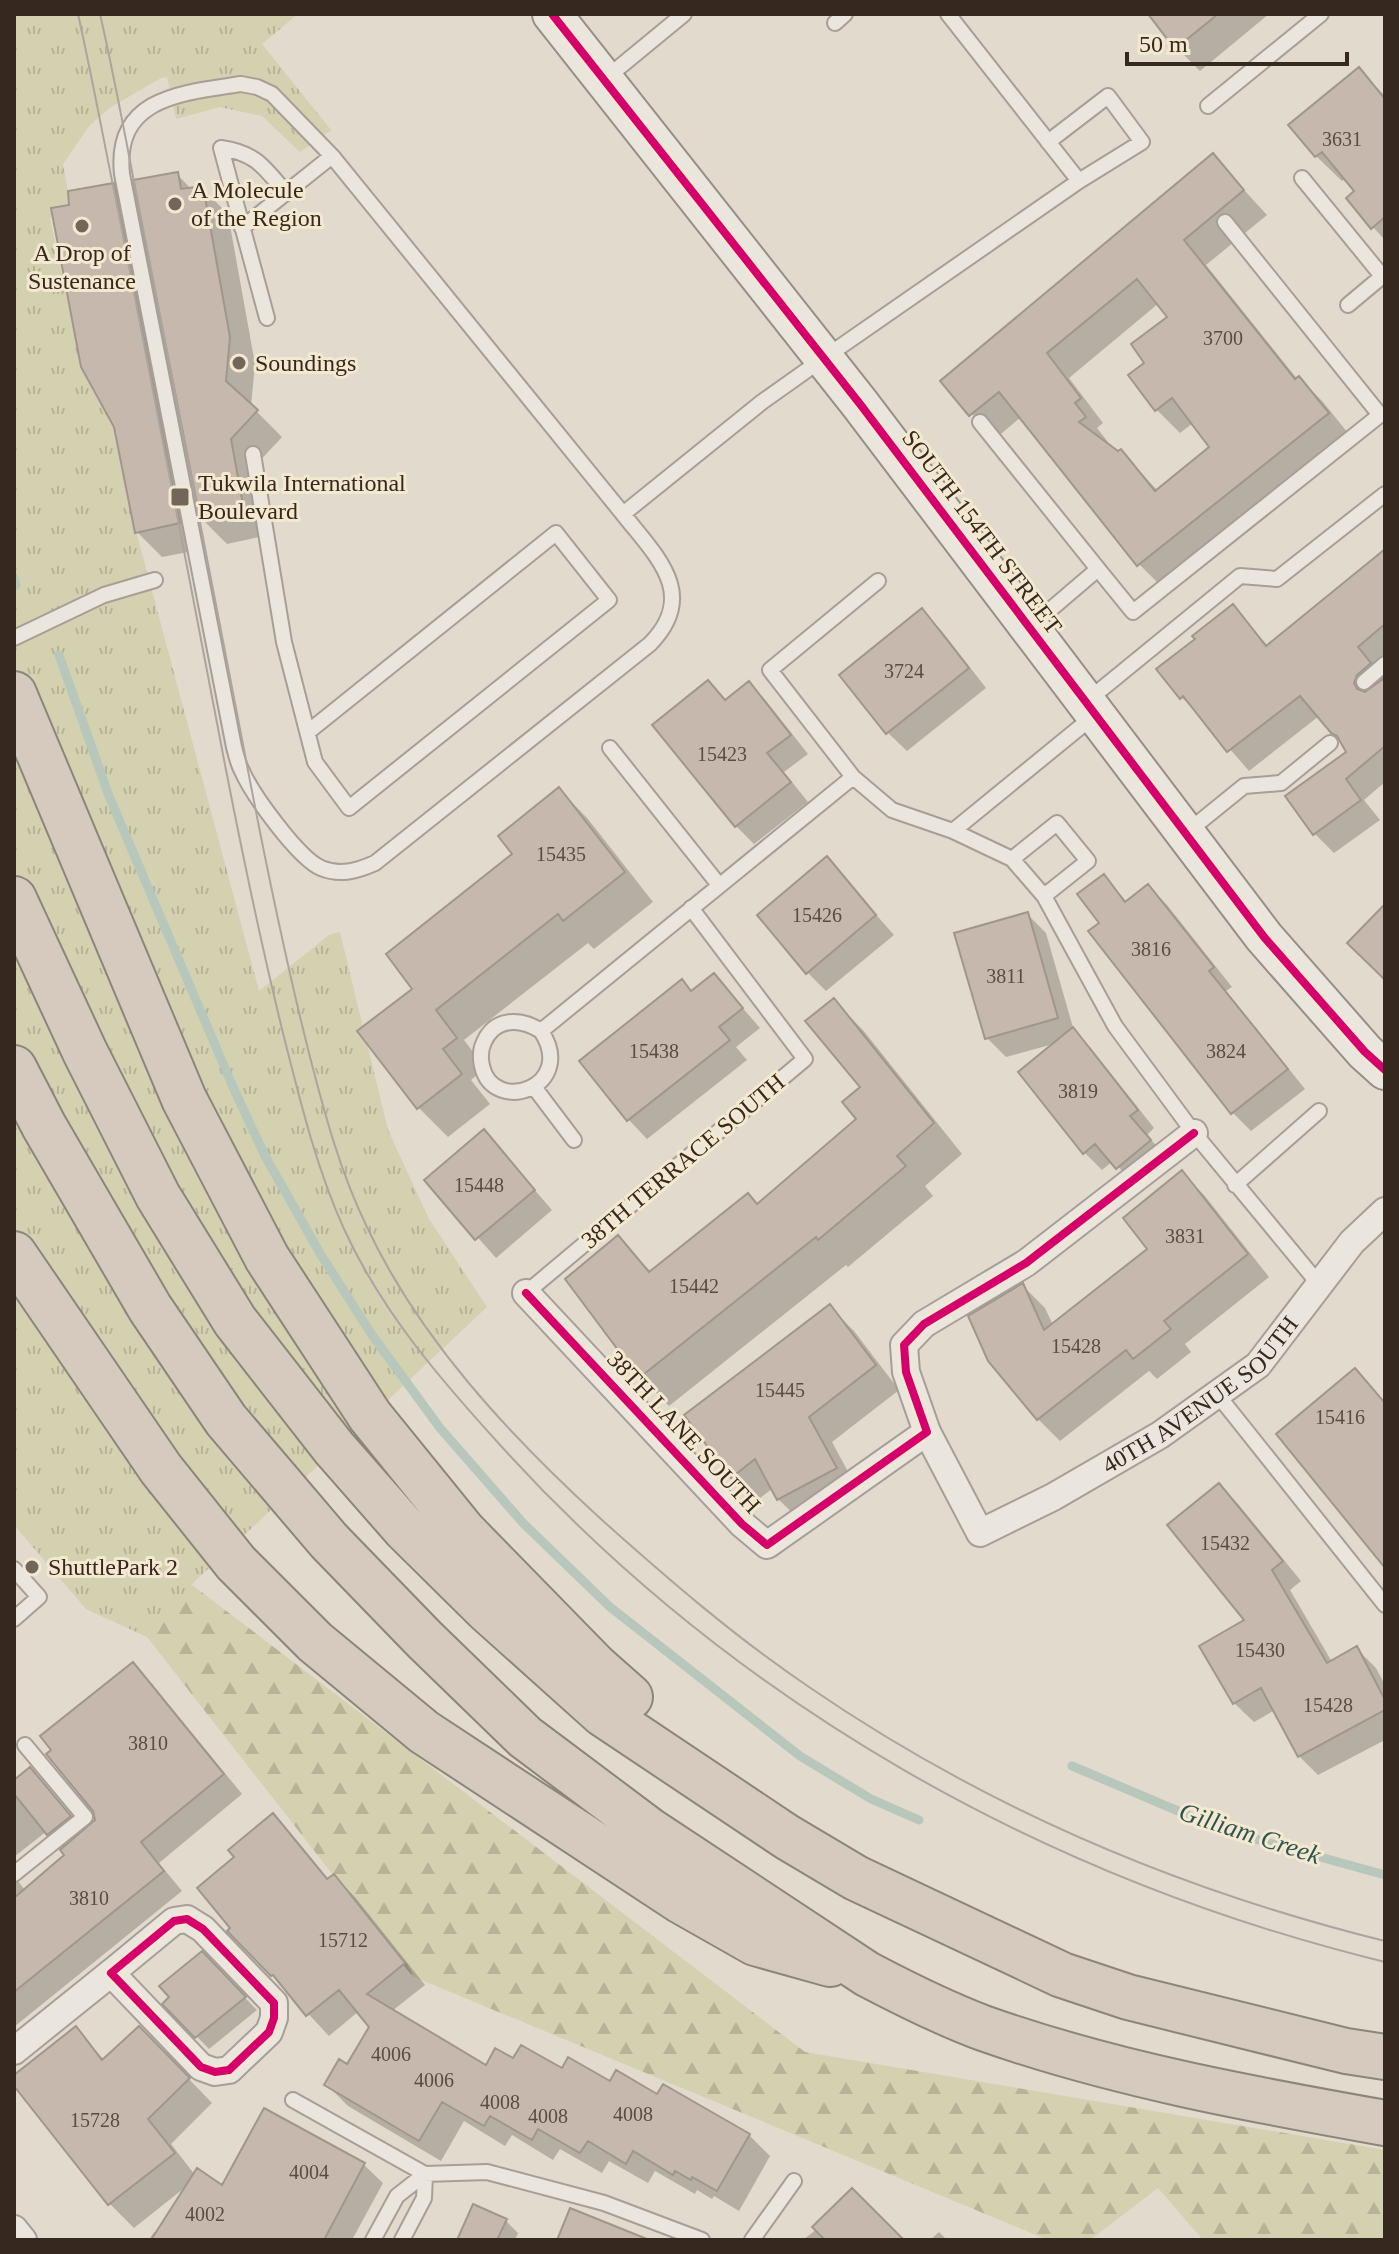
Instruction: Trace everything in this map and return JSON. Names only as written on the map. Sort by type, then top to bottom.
[{"type":"highway","points":[[14,694],[184,1099],[267,1258],[370,1416],[464,1532],[595,1666],[787,1837]]},
{"type":"highway","points":[[14,899],[85,1052],[158,1196],[235,1321],[334,1448],[416,1540],[487,1610],[603,1714],[787,1837],[856,1878],[1062,1975],[1128,1997],[1346,2051],[1385,2057]]},
{"type":"highway","points":[[14,1068],[44,1126],[150,1308],[226,1420],[329,1541],[525,1737],[649,1830],[867,1974],[982,2027],[1115,2068],[1249,2098],[1385,2123]]},
{"type":"highway","points":[[14,1254],[161,1469],[236,1563],[315,1642],[424,1732],[681,1901],[755,1943],[867,1974]]},
{"type":"street","name":"SOUTH 154TH STREET","points":[[552,14],[824,358],[1264,937],[1365,1052],[1385,1070]]},
{"type":"street","points":[[927,1432],[906,1372],[904,1345],[924,1324],[1026,1263],[1194,1133]]},
{"type":"street","name":"40TH AVENUE SOUTH","points":[[927,1432],[980,1533],[1053,1497],[1160,1435],[1258,1365],[1318,1283],[1352,1242],[1385,1211]]},
{"type":"street","name":"38TH LANE SOUTH","points":[[526,1293],[742,1524],[767,1545],[927,1432]]},
{"type":"street","points":[[14,2051],[174,1921],[187,1919],[203,1929],[274,2003],[274,2018],[269,2032],[229,2070],[215,2072],[201,2067],[111,1973]]},
{"type":"street","points":[[14,2229],[23,2240]]},
{"type":"lane","points":[[605,79],[684,14]]},
{"type":"lane","points":[[948,14],[1079,181]]},
{"type":"lane","points":[[1208,106],[1321,14]]},
{"type":"lane","points":[[241,84],[272,94],[332,156],[662,563],[672,584],[667,623],[650,644],[375,863],[348,872],[334,872],[308,861],[253,792],[241,770],[120,159],[127,130],[135,118],[159,100],[241,84]]},
{"type":"lane","points":[[623,514],[762,402],[1079,181],[1142,142],[1108,96],[1048,142]]},
{"type":"lane","points":[[267,318],[221,148],[245,151],[264,167],[286,193]]},
{"type":"lane","points":[[242,228],[332,156]]},
{"type":"lane","points":[[1302,178],[1384,275],[1348,305]]},
{"type":"lane","points":[[980,422],[1133,612],[1380,415],[1225,222]]},
{"type":"lane","points":[[253,454],[284,642],[315,762],[349,808],[609,600],[556,533],[308,732]]},
{"type":"lane","points":[[953,831],[1240,576],[1277,579],[1385,494]]},
{"type":"lane","points":[[1030,627],[1098,569]]},
{"type":"lane","points":[[14,638],[104,595],[155,580]]},
{"type":"lane","points":[[878,581],[770,670],[853,777],[892,810],[953,831],[1012,859],[1044,896],[1115,1026],[1235,1185],[1318,1283]]},
{"type":"lane","points":[[1364,682],[1385,664]]},
{"type":"lane","points":[[1186,833],[1244,786],[1281,783],[1330,743]]},
{"type":"lane","points":[[610,748],[719,885]]},
{"type":"lane","points":[[541,1031],[853,777]]},
{"type":"lane","points":[[1012,859],[1057,823],[1088,861],[1044,896]]},
{"type":"lane","name":"38TH TERRACE SOUTH","points":[[526,1293],[805,1059],[691,908]]},
{"type":"lane","points":[[514,1021],[529,1023],[541,1031],[549,1044],[551,1059],[548,1072],[534,1087],[514,1092],[503,1090],[490,1081],[483,1071],[480,1057],[481,1046],[488,1033],[500,1024],[514,1021]]},
{"type":"lane","points":[[534,1087],[574,1140]]},
{"type":"lane","points":[[1235,1185],[1319,1111]]},
{"type":"lane","points":[[1217,1394],[1385,1605]]},
{"type":"lane","points":[[14,1569],[39,1597],[14,1619]]},
{"type":"lane","points":[[14,1874],[85,1817],[25,1745]]},
{"type":"lane","points":[[293,2100],[425,2174],[487,2172],[604,2203],[702,2240]]},
{"type":"lane","points":[[373,2240],[397,2196],[425,2174]]},
{"type":"lane","points":[[402,2240],[424,2198],[425,2174]]},
{"type":"lane","points":[[752,2240],[794,2181]]},
{"type":"green space","points":[[14,14],[298,14],[262,44],[331,130],[300,152],[262,116],[220,107],[176,119],[167,77],[161,78],[111,107],[90,125],[63,164],[72,213],[50,218],[82,366],[114,425],[136,531],[259,991],[329,935],[340,932],[388,1130],[429,1219],[487,1307],[192,1584],[147,1637],[86,1609],[14,1525]]},
{"type":"green space","points":[[191,1584],[805,2052],[1385,2150],[1385,2240],[1203,2240],[1158,2188],[1090,2240],[1048,2240],[412,1976],[147,1637]]},
{"type":"building","points":[[1148,14],[1218,14],[1175,49]]},
{"type":"building","points":[[1359,67],[1385,99],[1385,217],[1371,229],[1346,198],[1354,191],[1322,152],[1315,157],[1288,125]]},
{"type":"building","points":[[1213,153],[1244,190],[1184,240],[1295,379],[1299,376],[1329,413],[1137,566],[999,392],[969,416],[940,381]],"holes":[[[1137,279],[1167,317],[1131,344],[1144,363],[1128,375],[1155,411],[1172,398],[1209,447],[1155,491],[1121,449],[1118,451],[1079,422],[1086,417],[1075,403],[1081,398],[1047,353]]]},
{"type":"building","points":[[178,172],[181,189],[203,186],[230,337],[226,381],[258,410],[231,439],[244,510],[200,519],[133,180]]},
{"type":"building","points":[[114,183],[180,523],[135,533],[114,427],[81,367],[51,208],[69,205],[68,191]]},
{"type":"building","points":[[1385,549],[1385,624],[1358,647],[1371,663],[1357,675],[1354,683],[1357,689],[1365,692],[1383,679],[1385,682],[1385,746],[1346,779],[1361,800],[1313,835],[1285,796],[1346,752],[1337,736],[1300,696],[1227,752],[1183,696],[1180,699],[1156,669],[1233,604],[1266,646]]},
{"type":"building","points":[[922,608],[969,668],[886,734],[839,675]]},
{"type":"building","points":[[708,680],[725,700],[749,681],[791,735],[767,753],[791,782],[735,827],[652,725]]},
{"type":"building","points":[[559,787],[625,872],[563,921],[558,914],[436,1010],[457,1038],[443,1049],[462,1074],[417,1109],[357,1031],[412,989],[386,954],[512,854],[498,836]]},
{"type":"building","points":[[827,856],[876,915],[806,974],[757,915]]},
{"type":"building","points":[[1104,874],[1125,902],[1148,884],[1214,967],[1209,971],[1288,1069],[1231,1114],[1088,931],[1099,923],[1077,894]]},
{"type":"building","points":[[1385,904],[1385,980],[1347,943]]},
{"type":"building","points":[[1028,912],[1058,1018],[985,1039],[954,933]]},
{"type":"building","points":[[714,973],[743,1008],[719,1027],[730,1040],[627,1121],[579,1061],[682,979],[691,991]]},
{"type":"building","points":[[834,998],[934,1123],[897,1156],[906,1166],[818,1240],[816,1237],[639,1378],[565,1279],[618,1235],[649,1272],[748,1193],[757,1204],[856,1119],[842,1102],[860,1087],[805,1021]]},
{"type":"building","points":[[1073,1027],[1138,1110],[1130,1116],[1151,1140],[1116,1169],[1095,1144],[1083,1154],[1018,1072]]},
{"type":"building","points":[[484,1129],[535,1190],[475,1240],[424,1180]]},
{"type":"building","points":[[1182,1170],[1248,1254],[1164,1321],[1171,1329],[1133,1359],[1126,1350],[1037,1420],[988,1361],[968,1316],[1023,1283],[1044,1330],[1147,1249],[1123,1218]]},
{"type":"building","points":[[830,1304],[876,1365],[809,1417],[837,1468],[777,1500],[755,1459],[731,1478],[684,1415]]},
{"type":"building","points":[[1355,1368],[1385,1403],[1385,1568],[1276,1434]]},
{"type":"building","points":[[1219,1483],[1283,1561],[1272,1570],[1327,1663],[1357,1646],[1385,1700],[1385,1710],[1298,1757],[1261,1688],[1233,1704],[1199,1646],[1244,1620],[1167,1525]]},
{"type":"building","points":[[133,1662],[224,1774],[141,1842],[164,1871],[14,1992],[14,1898],[64,1855],[60,1850],[95,1820],[93,1811],[46,1754],[51,1750],[40,1736]]},
{"type":"building","points":[[30,1767],[71,1816],[47,1835],[14,1794],[14,1780]]},
{"type":"building","points":[[273,1813],[327,1879],[334,1874],[405,1963],[367,1994],[486,2065],[495,2048],[513,2058],[521,2045],[562,2068],[568,2057],[610,2081],[616,2070],[657,2094],[663,2084],[750,2134],[717,2191],[692,2177],[691,2180],[675,2171],[673,2175],[633,2151],[626,2164],[588,2141],[580,2153],[538,2129],[532,2140],[490,2116],[484,2126],[442,2102],[419,2141],[324,2085],[339,2059],[347,2064],[369,2027],[339,1990],[306,2016],[273,1975],[227,1931],[230,1928],[197,1888],[234,1857],[228,1850]]},
{"type":"building","points":[[202,1951],[246,1997],[195,2038],[162,2004],[169,1997],[159,1986]]},
{"type":"building","points":[[76,2026],[102,2060],[139,2026],[190,2078],[148,2119],[175,2153],[108,2205],[14,2086],[14,2075]]},
{"type":"building","points":[[264,2108],[365,2163],[324,2240],[151,2240],[197,2168],[222,2185]]},
{"type":"building","points":[[852,2188],[904,2240],[825,2240],[812,2227]]},
{"type":"building","points":[[473,2204],[507,2219],[497,2240],[457,2240]]},
{"type":"building","points":[[570,2208],[647,2239],[647,2240],[557,2240]]},
{"type":"waterway","points":[[14,578],[16,585]]},
{"type":"waterway","points":[[59,655],[109,796],[265,1156],[321,1255],[372,1335],[440,1428],[523,1523],[610,1607],[800,1756],[871,1799],[919,1820]]},
{"type":"waterway","name":"Gilliam Creek","points":[[1072,1766],[1223,1830],[1385,1875]]},
{"type":"tram line","points":[[78,14],[233,804],[278,1011],[311,1138],[334,1206],[359,1259],[394,1316],[478,1421],[593,1539],[691,1625],[795,1702],[904,1770],[1019,1831],[1137,1883],[1259,1927],[1385,1962]]},
{"type":"tram line","points":[[100,14],[260,835],[301,1020],[327,1121],[348,1184],[366,1225],[412,1307],[469,1384],[568,1488],[702,1607],[809,1687],[944,1770],[1085,1840],[1233,1897],[1385,1941]]},
{"type":"cycle path","points":[[552,14],[860,404],[1264,937],[1365,1052],[1385,1070]]},
{"type":"cycle path","points":[[526,1293],[742,1524],[767,1545],[927,1432],[906,1372],[904,1345],[924,1324],[1026,1263],[1194,1133]]},
{"type":"cycle path","points":[[187,1919],[203,1929],[274,2003],[274,2018],[269,2032],[229,2070],[215,2072],[201,2067],[111,1973],[174,1921],[187,1919]]},
{"type":"place","name":"A Molecule of the Region","points":[[175,204]]},
{"type":"place","name":"A Drop of Sustenance","points":[[82,226]]},
{"type":"place","name":"Soundings","points":[[239,363]]},
{"type":"place","name":"Tukwila International Boulevard","points":[[180,497]]},
{"type":"place","name":"ShuttlePark 2","points":[[32,1567]]}]
